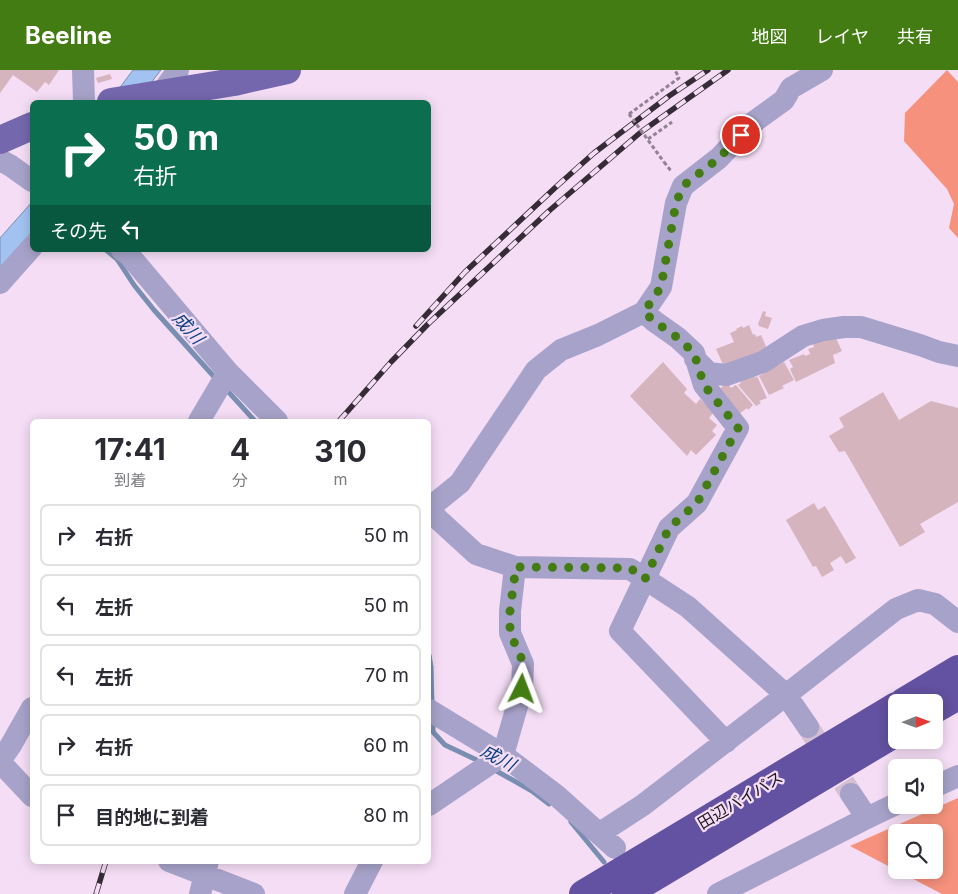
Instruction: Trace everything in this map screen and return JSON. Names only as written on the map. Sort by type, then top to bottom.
[{"type":"highway","points":[[916,694],[958,669]]},
{"type":"highway","points":[[943,705],[958,696]]},
{"type":"highway","name":"田辺バイパス","points":[[583,894],[888,711]]},
{"type":"highway","name":"田辺バイパス","points":[[626,894],[888,738]]},
{"type":"main road","points":[[128,100],[234,82],[287,70]]},
{"type":"main road","points":[[0,140],[30,127]]},
{"type":"street","points":[[83,70],[84,100]]},
{"type":"street","points":[[154,97],[178,70]]},
{"type":"street","points":[[431,508],[460,483],[536,370],[561,350],[598,335],[644,312],[661,287],[676,203],[683,186],[719,158],[752,124],[784,100],[791,88],[822,70]]},
{"type":"street","points":[[0,160],[30,180]]},
{"type":"street","points":[[0,283],[30,249]]},
{"type":"street","points":[[124,252],[228,372],[275,419]]},
{"type":"street","points":[[644,312],[694,353],[704,385],[738,428],[697,503],[669,528],[620,631],[726,742]]},
{"type":"street","points":[[696,359],[709,373],[726,375],[763,362],[803,336],[823,330],[844,327],[861,327],[939,352],[958,356]]},
{"type":"street","points":[[200,419],[228,372]]},
{"type":"street","points":[[431,512],[476,554],[516,567],[630,568],[688,607],[786,695],[808,727]]},
{"type":"street","points":[[431,804],[503,755],[522,689],[524,664],[510,633],[510,610],[516,567]]},
{"type":"street","points":[[431,711],[503,755],[556,795],[607,841],[644,805],[896,609],[918,600],[936,604],[958,622]]},
{"type":"street","points":[[30,712],[0,762],[30,794]]},
{"type":"street","points":[[943,783],[958,776]]},
{"type":"street","points":[[851,794],[867,818]]},
{"type":"street","points":[[718,894],[888,808]]},
{"type":"street","points":[[176,864],[204,877],[254,894]]},
{"type":"street","points":[[355,894],[370,864]]},
{"type":"path","points":[[664,162],[629,114],[679,78],[675,70]]},
{"type":"path","points":[[648,139],[672,122]]},
{"type":"shaded area","points":[[947,70],[958,82],[958,238],[949,228],[954,204],[947,189],[904,141],[905,113]]},
{"type":"shaded area","points":[[958,798],[958,894],[942,894],[913,879],[943,879],[943,824],[900,824],[922,814],[943,814],[943,805]]},
{"type":"shaded area","points":[[888,829],[888,866],[850,846]]},
{"type":"water","points":[[133,70],[161,70],[138,100],[110,100]]},
{"type":"water","points":[[30,204],[30,234],[0,269],[0,238]]},
{"type":"building","points":[[0,70],[59,70],[49,85],[45,82],[37,92],[13,75],[0,93]]},
{"type":"building","points":[[110,74],[112,79],[98,83],[96,78]]},
{"type":"building","points":[[763,311],[766,312],[765,316],[772,318],[768,329],[758,324]]},
{"type":"building","points":[[749,325],[753,335],[755,334],[756,337],[761,335],[768,351],[725,369],[716,349],[734,342],[730,333],[742,326],[743,328]]},
{"type":"building","points":[[834,334],[842,351],[833,355],[835,363],[796,382],[790,369],[793,367],[789,360],[804,354],[805,356],[810,354],[812,358],[808,349],[814,347],[813,344]]},
{"type":"building","points":[[663,362],[687,389],[684,393],[696,404],[700,399],[714,412],[709,418],[717,425],[712,431],[716,435],[696,455],[691,450],[687,456],[630,396]]},
{"type":"building","points":[[784,362],[794,380],[782,386],[784,388],[769,395],[759,376]]},
{"type":"building","points":[[753,372],[755,378],[757,376],[767,398],[759,401],[761,403],[756,406],[738,385]]},
{"type":"building","points":[[727,383],[731,388],[736,385],[753,405],[748,410],[747,408],[739,414],[718,390]]},
{"type":"building","points":[[883,392],[899,420],[931,401],[958,408],[958,502],[920,524],[925,532],[900,547],[845,451],[839,452],[829,436],[844,427],[839,418]]},
{"type":"building","points":[[814,503],[818,510],[825,506],[856,558],[846,564],[841,556],[830,563],[834,570],[822,577],[816,566],[813,567],[786,520]]},
{"type":"waterway","name":"成川","points":[[108,252],[117,259],[134,285],[154,310],[217,380]]},
{"type":"waterway","name":"成川","points":[[225,388],[253,419]]},
{"type":"waterway","name":"成川","points":[[431,667],[432,707]]},
{"type":"waterway","name":"成川","points":[[433,720],[433,732],[445,745],[481,762]]},
{"type":"waterway","name":"成川","points":[[493,769],[532,791],[549,804]]},
{"type":"waterway","name":"成川","points":[[571,822],[604,862]]},
{"type":"tunnel","points":[[808,727],[851,794]]},
{"type":"railway","points":[[416,326],[465,272],[594,153],[669,96],[708,70]]},
{"type":"railway","points":[[341,419],[391,362],[428,324],[550,210],[641,132],[728,70]]},
{"type":"railway","points":[[96,894],[105,864]]},
{"type":"route","points":[[522,689],[524,664],[510,633],[510,610],[516,567],[630,568],[645,579],[669,528],[697,503],[738,428],[704,385],[694,353],[644,312],[661,287],[676,203],[683,186],[719,158],[741,135]]}]
